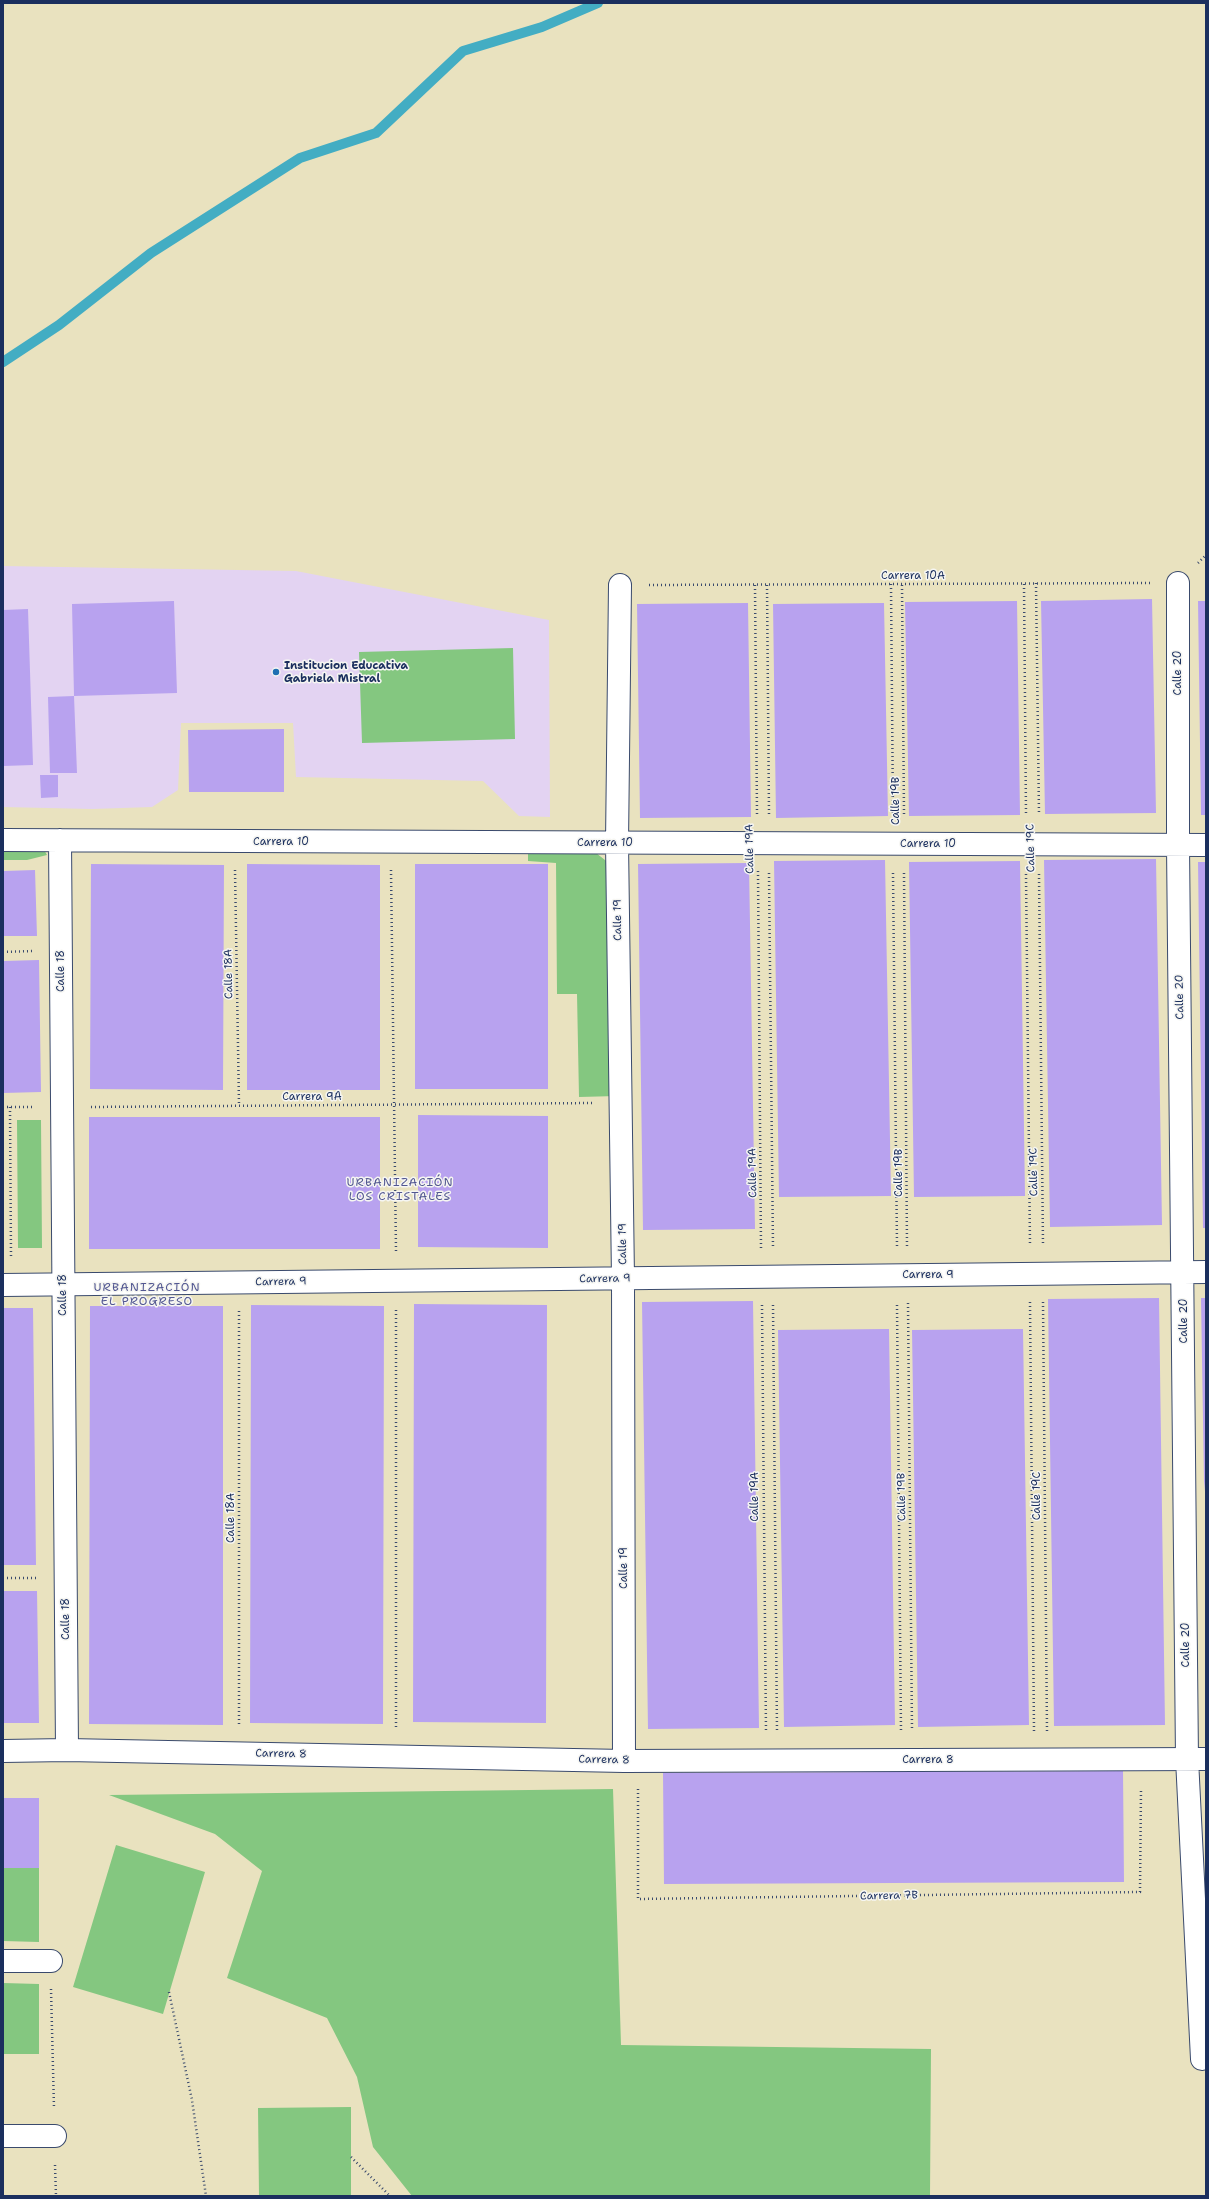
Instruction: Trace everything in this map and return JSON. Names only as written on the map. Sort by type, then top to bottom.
[{"type":"street","name":"Calle 20","points":[[1178,583],[1178,845],[1183,1272],[1197,1759],[1202,2059]]},
{"type":"street","name":"Calle 19","points":[[620,585],[617,843],[623,1278],[624,1761]]},
{"type":"street","name":"Carrera 10","points":[[3,840],[1206,845]]},
{"type":"street","name":"Calle 18","points":[[60,840],[67,1750]]},
{"type":"street","name":"Carrera 9","points":[[7,1285],[1206,1272]]},
{"type":"street","name":"Carrera 8","points":[[3,1751],[67,1750],[624,1761],[1197,1759]]},
{"type":"street","points":[[3,1961],[51,1960]]},
{"type":"street","points":[[3,2136],[54,2136]]},
{"type":"path","name":"Calle 19C","points":[[1036,583],[1032,845],[1040,1760]]},
{"type":"path","name":"Carrera 10A","points":[[620,585],[1178,583]]},
{"type":"path","name":"Calle 19A","points":[[767,584],[763,844],[772,1760]]},
{"type":"path","name":"Calle 19B","points":[[891,584],[899,844],[907,1760]]},
{"type":"path","name":"Calle 19C","points":[[1024,584],[1032,845],[1040,1760]]},
{"type":"path","name":"Calle 19A","points":[[755,585],[763,844],[772,1760]]},
{"type":"path","name":"Calle 19B","points":[[902,585],[899,844],[907,1760]]},
{"type":"path","name":"Calle 18A","points":[[235,842],[239,1105]]},
{"type":"path","name":"Carrera 9A","points":[[3,1107],[621,1103]]},
{"type":"path","points":[[7,1285],[10,1107]]},
{"type":"path","name":"Calle 18A","points":[[239,1282],[239,1754]]},
{"type":"path","name":"Carrera 7B","points":[[624,1761],[638,1781],[638,1899],[1140,1892],[1141,1759]]},
{"type":"path","points":[[51,1960],[56,2196]]},
{"type":"path","points":[[169,1992],[192,2100],[206,2196]]},
{"type":"path","points":[[351,2157],[390,2196]]},
{"type":"shaded area","name":"Institucion Educativa Gabriela Mistral","points":[[3,566],[296,571],[549,620],[550,817],[519,816],[483,781],[296,777],[293,723],[181,723],[178,790],[152,807],[92,809],[3,807]]},
{"type":"green space","points":[[513,648],[515,739],[362,743],[359,652]]},
{"type":"green space","points":[[3,848],[43,848],[47,855],[27,860],[3,860]]},
{"type":"green space","points":[[528,851],[596,853],[614,867],[617,1096],[579,1097],[577,994],[557,994],[556,863],[528,861]]},
{"type":"green space","points":[[17,1120],[41,1120],[42,1248],[18,1248]]},
{"type":"green space","points":[[613,1789],[621,2045],[931,2049],[930,2196],[412,2196],[373,2147],[357,2077],[327,2018],[227,1978],[262,1871],[215,1834],[109,1795]]},
{"type":"green space","points":[[116,1845],[205,1872],[163,2014],[73,1987]]},
{"type":"green space","points":[[3,1868],[39,1868],[39,1942],[3,1941]]},
{"type":"green space","points":[[3,1983],[39,1984],[39,2054],[3,2054]]},
{"type":"green space","points":[[351,2107],[351,2196],[259,2196],[258,2108]]},
{"type":"building","points":[[1152,599],[1156,813],[1045,814],[1041,601]]},
{"type":"building","points":[[174,601],[177,693],[74,696],[72,604]]},
{"type":"building","points":[[1017,601],[1020,815],[909,816],[905,602]]},
{"type":"building","points":[[1198,601],[1206,601],[1206,815],[1201,815]]},
{"type":"building","points":[[748,603],[751,817],[640,818],[637,604]]},
{"type":"building","points":[[884,603],[888,816],[776,818],[773,604]]},
{"type":"building","points":[[28,609],[33,765],[3,766],[3,610]]},
{"type":"building","points":[[74,696],[77,773],[50,773],[48,697]]},
{"type":"building","points":[[284,729],[284,792],[189,792],[188,730]]},
{"type":"building","points":[[40,775],[58,775],[58,797],[41,798]]},
{"type":"building","points":[[1156,859],[1162,1225],[1050,1227],[1044,860]]},
{"type":"building","points":[[885,860],[891,1196],[779,1197],[774,861]]},
{"type":"building","points":[[1020,861],[1025,1196],[914,1197],[909,862]]},
{"type":"building","points":[[1198,862],[1206,862],[1206,1228],[1203,1228]]},
{"type":"building","points":[[749,863],[755,1229],[643,1230],[638,864]]},
{"type":"building","points":[[91,864],[224,865],[223,1090],[90,1089]]},
{"type":"building","points":[[247,864],[380,865],[380,1090],[247,1090]]},
{"type":"building","points":[[415,864],[548,864],[548,1089],[415,1089]]},
{"type":"building","points":[[35,870],[37,936],[3,936],[3,871]]},
{"type":"building","points":[[39,960],[41,1092],[3,1093],[3,961]]},
{"type":"building","points":[[418,1115],[548,1116],[548,1248],[418,1247]]},
{"type":"building","points":[[89,1117],[380,1117],[380,1249],[89,1249]]},
{"type":"building","points":[[1159,1298],[1165,1725],[1054,1726],[1048,1299]]},
{"type":"building","points":[[1201,1298],[1206,1298],[1206,1502],[1204,1481]]},
{"type":"building","points":[[753,1301],[759,1728],[648,1729],[642,1302]]},
{"type":"building","points":[[414,1304],[547,1305],[546,1723],[413,1722]]},
{"type":"building","points":[[251,1305],[384,1306],[383,1724],[250,1723]]},
{"type":"building","points":[[90,1306],[223,1306],[223,1725],[89,1724]]},
{"type":"building","points":[[3,1308],[33,1308],[36,1565],[3,1565]]},
{"type":"building","points":[[889,1329],[895,1725],[784,1727],[778,1330]]},
{"type":"building","points":[[1023,1329],[1029,1725],[918,1727],[912,1330]]},
{"type":"building","points":[[3,1591],[37,1591],[39,1723],[3,1723]]},
{"type":"building","points":[[1123,1771],[1124,1882],[664,1884],[663,1773]]},
{"type":"building","points":[[3,1798],[39,1798],[39,1868],[3,1868]]},
{"type":"waterway","points":[[3,362],[59,325],[151,253],[300,158],[376,133],[463,51],[542,27],[598,3]]},
{"type":"place","name":"Institucion Educativa Gabriela Mistral","points":[[276,672]]},
{"type":"district","name":"URBANIZACIÓN LOS CRISTALES","points":[[400,1190]]},
{"type":"district","name":"URBANIZACIÓN EL PROGRESO","points":[[147,1295]]}]
